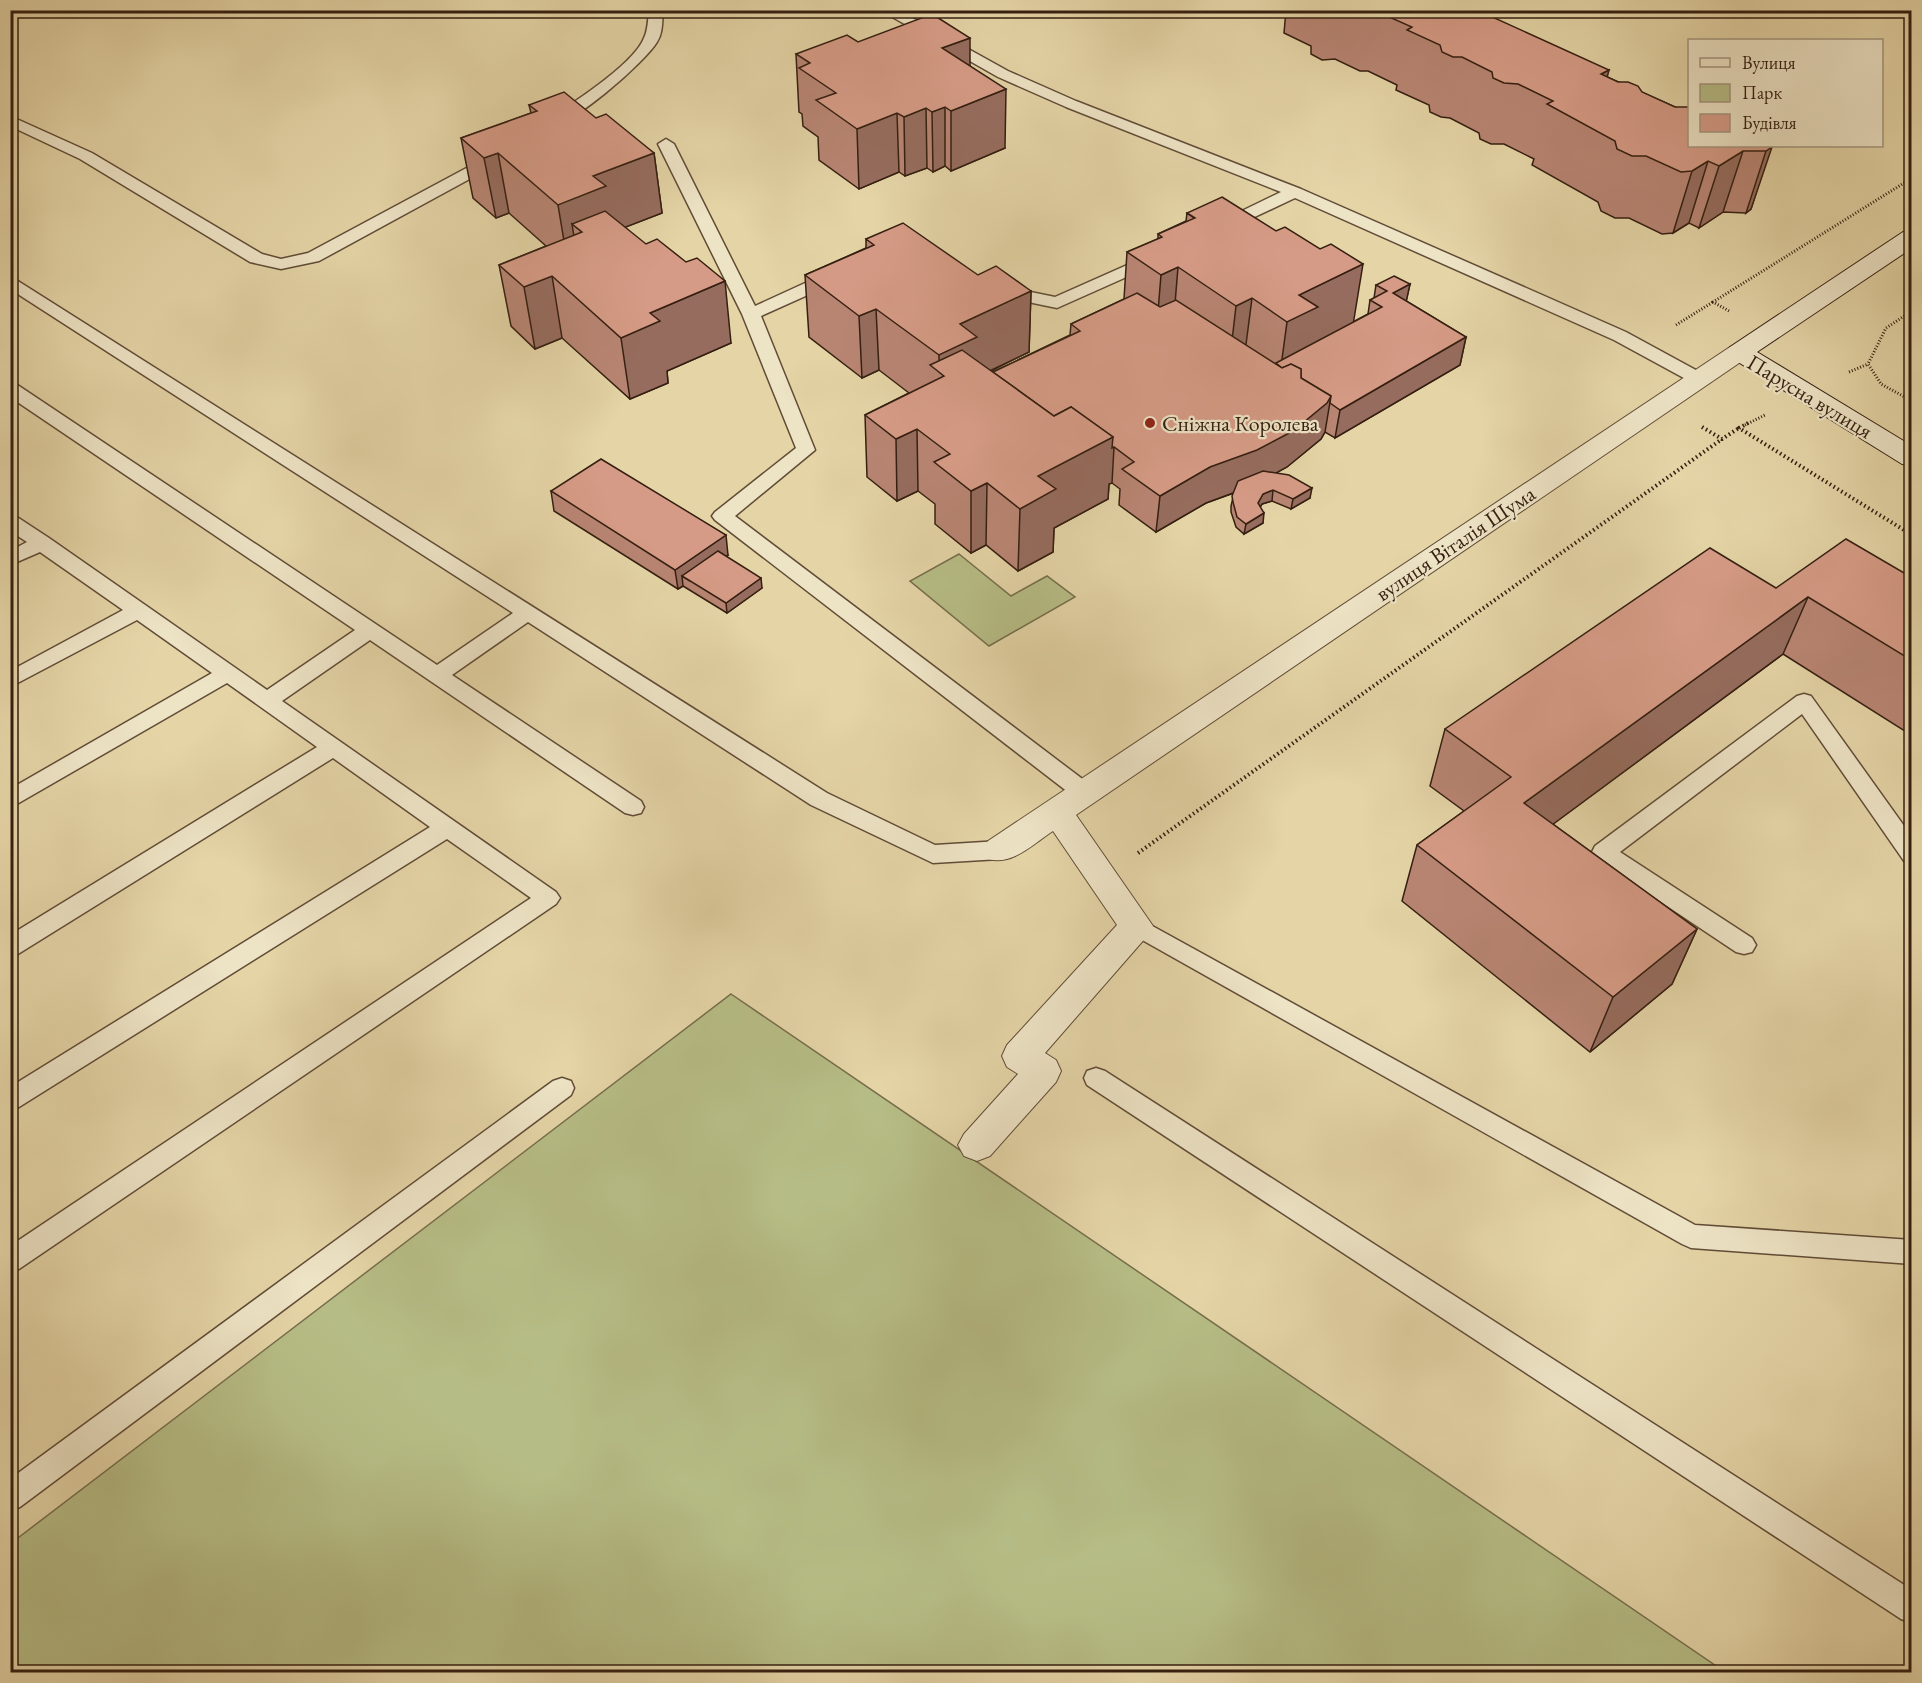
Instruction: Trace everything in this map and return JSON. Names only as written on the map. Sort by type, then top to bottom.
[{"type":"street","name":"вулиця Віталія Шума","points":[[1000,850],[1911,237]]},
{"type":"street","name":"Парусна вулиця","points":[[1738,352],[1911,458]]},
{"type":"street","points":[[977,1145],[1043,1071],[1020,1056],[1136,926],[1058,812]]},
{"type":"lane","points":[[539,131],[602,88],[636,58],[650,42],[656,10]]},
{"type":"lane","points":[[887,10],[1013,78],[1071,104],[1295,192],[1620,336],[1699,379]]},
{"type":"lane","points":[[10,120],[86,156],[256,258],[281,264],[313,257],[502,154]]},
{"type":"lane","points":[[666,144],[751,314],[806,450],[722,516],[1085,793]]},
{"type":"lane","points":[[1208,232],[1295,192]]},
{"type":"lane","points":[[990,288],[1057,303],[1165,253]]},
{"type":"lane","points":[[751,314],[845,272]]},
{"type":"lane","points":[[10,281],[819,799],[933,854],[1000,850]]},
{"type":"lane","points":[[10,388],[633,807]]},
{"type":"lane","points":[[10,521],[548,897],[10,1262]]},
{"type":"lane","points":[[10,559],[42,543]]},
{"type":"lane","points":[[10,681],[139,610]]},
{"type":"lane","points":[[438,675],[528,612]]},
{"type":"lane","points":[[268,700],[370,630]]},
{"type":"lane","points":[[10,800],[228,673]]},
{"type":"lane","points":[[1744,945],[1603,852],[1804,701],[1911,855]]},
{"type":"lane","points":[[10,947],[334,747]]},
{"type":"lane","points":[[10,1100],[448,827]]},
{"type":"lane","points":[[1136,926],[1691,1236],[1911,1252]]},
{"type":"lane","points":[[1096,1078],[1911,1608]]},
{"type":"lane","points":[[10,1497],[562,1088]]},
{"type":"path","points":[[1911,311],[1886,328],[1868,364],[1881,384],[1911,401]]},
{"type":"path","points":[[1132,858],[1722,439]]},
{"type":"green space","points":[[959,554],[1011,596],[1047,576],[1075,597],[989,646],[910,581]]},
{"type":"green space","points":[[731,994],[1725,1672],[11,1672],[10,1544]]},
{"type":"building","points":[[1367,10],[1477,10],[1609,70],[1601,74],[1618,82],[1628,82],[1638,86],[1642,92],[1675,107],[1688,107],[1688,147],[1772,147],[1766,151],[1743,151],[1719,166],[1708,161],[1692,171],[1681,172],[1646,156],[1632,156],[1617,149],[1615,141],[1547,104],[1553,101],[1518,84],[1504,83],[1493,78],[1492,72],[1462,57],[1453,57],[1442,52],[1440,45],[1407,30],[1412,27],[1378,12]]},
{"type":"building","points":[[932,14],[970,38],[942,48],[1006,89],[951,111],[945,107],[932,112],[926,108],[904,117],[897,113],[857,129],[816,100],[836,93],[799,68],[810,63],[796,54],[847,35],[858,42]]},
{"type":"building","points":[[564,92],[596,118],[606,114],[654,153],[593,176],[606,186],[558,205],[498,153],[484,158],[461,138],[537,111],[529,105]]},
{"type":"building","points":[[1222,197],[1276,231],[1285,227],[1320,249],[1331,244],[1363,264],[1299,295],[1318,307],[1287,322],[1252,298],[1236,306],[1178,267],[1161,275],[1127,252],[1162,237],[1158,234],[1195,218],[1187,213]]},
{"type":"building","points":[[605,211],[646,244],[657,239],[686,262],[697,258],[725,281],[650,313],[660,321],[621,338],[552,276],[524,287],[499,265],[582,232],[572,224]]},
{"type":"building","points":[[903,223],[978,275],[996,266],[1031,291],[960,324],[977,337],[939,355],[876,309],[859,316],[805,275],[874,245],[866,239]]},
{"type":"building","points":[[1394,276],[1410,284],[1393,293],[1466,337],[1340,410],[1330,403],[1331,396],[1301,378],[1301,369],[1291,364],[1282,368],[1276,363],[1382,307],[1370,300],[1387,291],[1376,285]]},
{"type":"building","name":"Сніжна Королева","points":[[1137,293],[1160,307],[1176,300],[1282,368],[1291,364],[1301,369],[1301,378],[1331,396],[1327,403],[1293,431],[1257,450],[1210,467],[1160,496],[1122,469],[1134,462],[1114,447],[1112,448],[1113,437],[1071,407],[1054,416],[993,372],[1080,331],[1071,324]]},
{"type":"building","points":[[962,350],[1054,416],[1071,407],[1113,437],[1038,476],[1056,489],[1020,509],[987,483],[971,491],[934,462],[950,454],[917,429],[896,439],[865,415],[944,376],[930,365]]},
{"type":"building","points":[[601,459],[726,535],[675,570],[551,491]]},
{"type":"building","points":[[1263,471],[1289,475],[1312,488],[1293,499],[1273,490],[1263,494],[1258,503],[1264,513],[1246,524],[1237,517],[1232,496],[1238,481]]},
{"type":"building","points":[[1846,539],[1911,577],[1911,660],[1808,597],[1524,803],[1697,929],[1613,997],[1417,845],[1511,777],[1445,729],[1710,548],[1776,588]]},
{"type":"building","points":[[718,551],[761,578],[726,603],[682,576]]},
{"type":"place","name":"Сніжна Королева","points":[[1150,423]]}]
